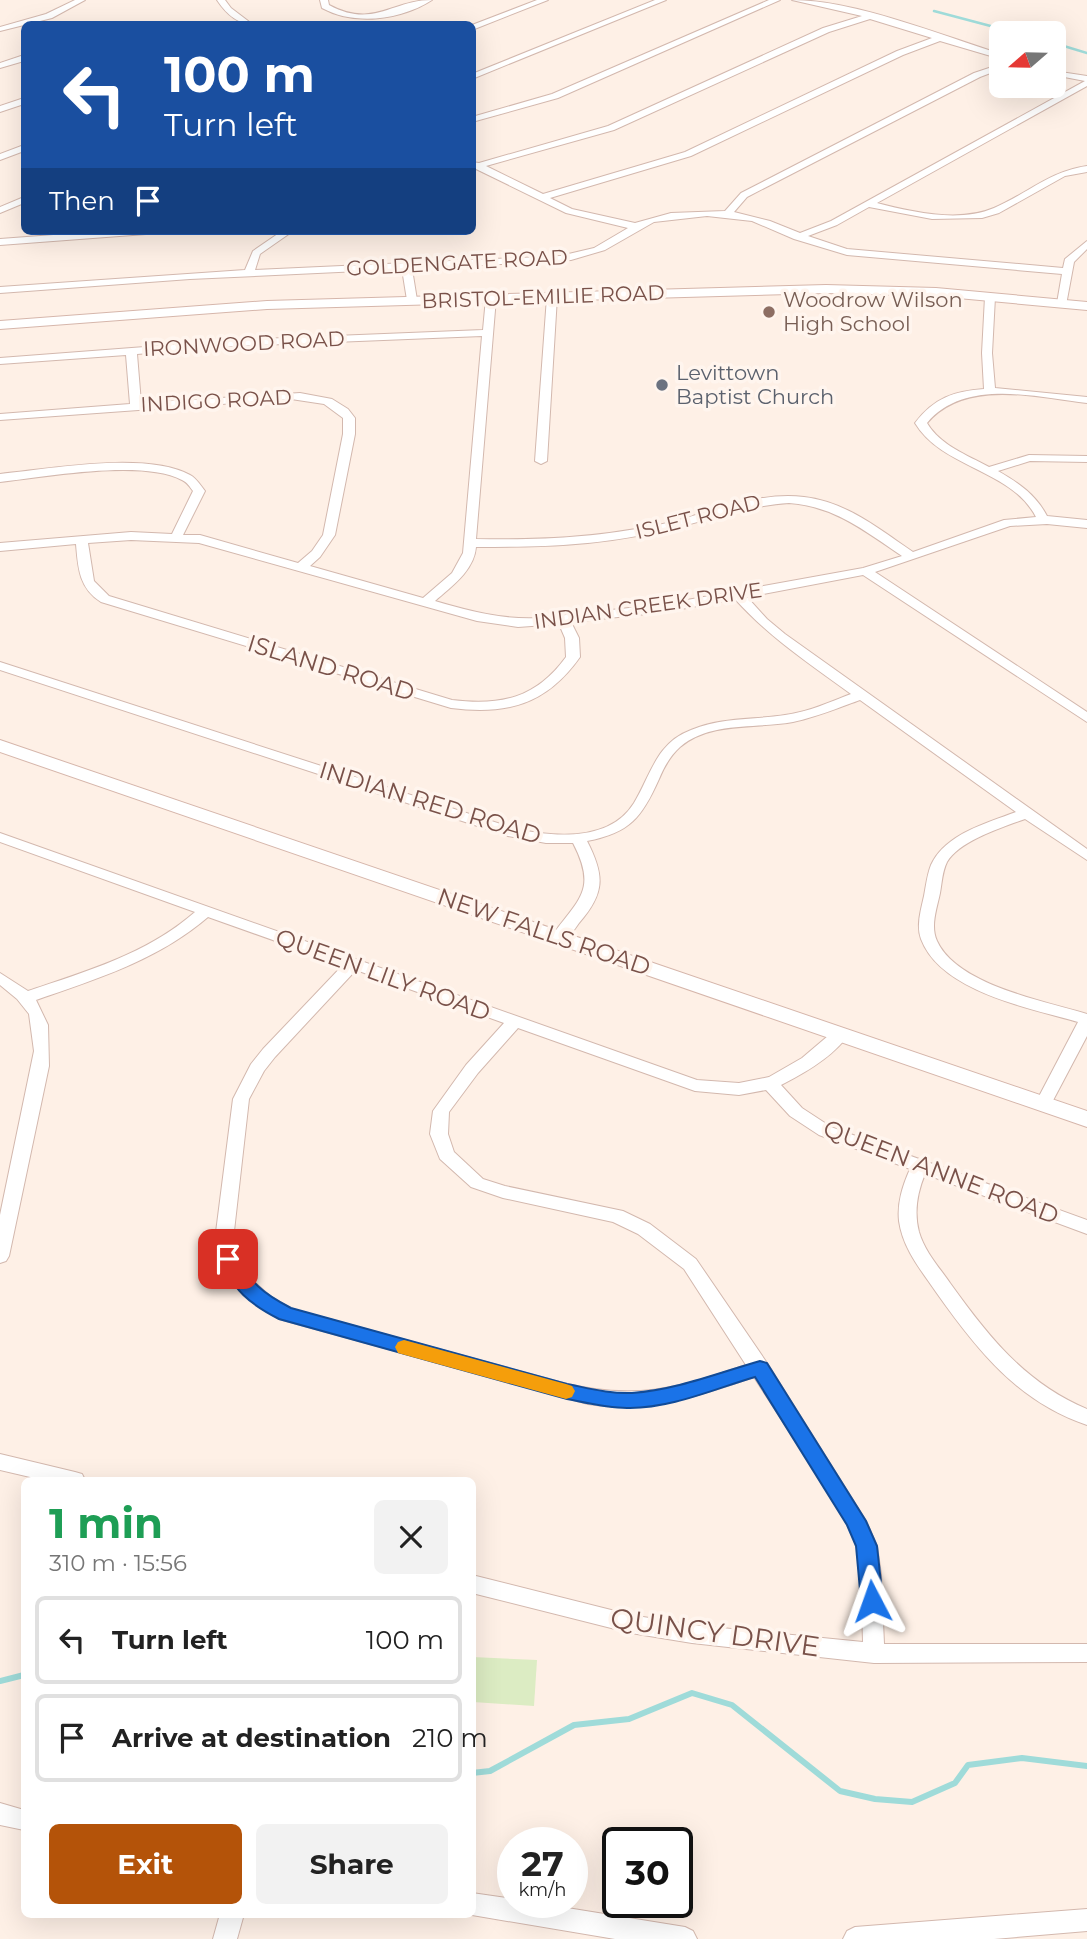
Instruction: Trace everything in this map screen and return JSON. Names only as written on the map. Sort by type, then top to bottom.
[{"type":"street","points":[[31,21],[80,0]]},
{"type":"street","points":[[221,0],[228,10],[244,21]]},
{"type":"street","points":[[324,0],[325,6],[336,13],[364,18],[393,13],[428,0]]},
{"type":"street","points":[[476,26],[544,0]]},
{"type":"street","points":[[476,75],[662,0]]},
{"type":"street","points":[[476,119],[541,102],[776,0]]},
{"type":"street","points":[[796,0],[870,16],[989,53]]},
{"type":"street","points":[[476,165],[611,128],[826,30],[870,16]]},
{"type":"street","points":[[39,19],[47,21]]},
{"type":"street","points":[[0,29],[21,24]]},
{"type":"street","points":[[541,198],[688,154],[900,53],[940,38]]},
{"type":"street","points":[[0,66],[21,59]]},
{"type":"street","points":[[729,214],[734,204],[744,195],[989,70]]},
{"type":"street","points":[[1066,76],[1087,81]]},
{"type":"street","points":[[797,237],[834,223],[1087,81]]},
{"type":"street","points":[[0,109],[21,102]]},
{"type":"street","points":[[0,157],[21,149]]},
{"type":"street","points":[[476,166],[569,211],[634,226]]},
{"type":"street","points":[[869,204],[914,213],[980,215],[997,211],[1063,173],[1087,169]]},
{"type":"street","points":[[0,210],[21,201]]},
{"type":"street","name":"GOLDENGATE ROAD","points":[[0,290],[249,273],[560,260],[600,249],[634,226],[674,216],[729,214],[757,219],[818,246],[854,252],[1066,271]]},
{"type":"street","points":[[0,242],[93,235]]},
{"type":"street","points":[[249,273],[256,253],[282,235]]},
{"type":"street","points":[[1062,303],[1066,271],[1073,255],[1087,244]]},
{"type":"street","points":[[407,267],[412,300]]},
{"type":"street","name":"BRISTOL-EMILIE ROAD","points":[[0,325],[235,307],[862,289],[1087,306]]},
{"type":"street","points":[[541,461],[552,297]]},
{"type":"street","points":[[990,297],[986,353],[990,391]]},
{"type":"street","points":[[426,602],[464,566],[470,543],[491,298]]},
{"type":"street","name":"IRONWOOD ROAD","points":[[0,361],[237,343],[489,333]]},
{"type":"street","points":[[131,351],[136,405]]},
{"type":"street","points":[[1043,520],[1041,510],[1025,494],[930,436],[921,423],[926,415],[950,398],[990,391],[1087,400]]},
{"type":"street","name":"INDIGO ROAD","points":[[0,417],[136,405],[294,396],[321,400],[345,412],[350,422],[349,434],[328,535],[316,554],[302,566]]},
{"type":"street","points":[[986,471],[1030,458],[1087,459]]},
{"type":"street","points":[[0,478],[118,468],[157,468],[180,473],[193,480],[199,491],[176,537]]},
{"type":"street","name":"ISLET ROAD","points":[[470,543],[558,543],[594,540],[693,520],[760,501],[781,499],[817,503],[839,511],[912,557]]},
{"type":"street","name":"INDIAN CREEK DRIVE","points":[[0,547],[131,536],[176,537],[222,544],[426,602],[518,623],[564,620],[739,596],[865,571],[1008,523],[1043,520],[1087,524]]},
{"type":"street","name":"ISLAND ROAD","points":[[82,540],[85,580],[91,590],[105,599],[451,704],[491,707],[526,700],[543,691],[573,657],[572,638],[564,620]]},
{"type":"street","points":[[865,571],[1087,718]]},
{"type":"street","points":[[739,596],[771,630],[1087,856]]},
{"type":"street","name":"INDIAN RED ROAD","points":[[0,666],[513,833],[549,840],[578,839],[609,830],[634,813],[665,753],[682,738],[717,726],[803,715],[862,695]]},
{"type":"street","name":"NEW FALLS ROAD","points":[[0,746],[1087,1119]]},
{"type":"street","points":[[1027,813],[974,836],[943,856],[934,877],[926,918],[928,937],[944,962],[958,974],[1087,1020],[1043,1104]]},
{"type":"street","name":"QUEEN LILY ROAD","points":[[0,836],[695,1085],[729,1089],[770,1083]]},
{"type":"street","points":[[559,937],[582,910],[592,893],[595,878],[588,856],[578,839]]},
{"type":"street","points":[[27,997],[158,948],[191,925],[205,911]]},
{"type":"street","points":[[353,964],[269,1053],[257,1068],[241,1099],[225,1240],[228,1259],[237,1277],[257,1299],[286,1314],[477,1368],[606,1399],[630,1401],[663,1397],[760,1368]]},
{"type":"street","points":[[0,978],[27,997],[41,1022],[43,1055],[0,1256]]},
{"type":"street","points":[[514,1022],[441,1111],[439,1134],[446,1154],[477,1183],[503,1192],[598,1210],[644,1229],[690,1264],[760,1368],[856,1521],[867,1546],[871,1575],[874,1654]]},
{"type":"street","points":[[770,1083],[793,1074],[841,1034]]},
{"type":"street","name":"QUEEN ANNE ROAD","points":[[770,1083],[796,1112],[825,1131],[1087,1227]]},
{"type":"street","points":[[920,1167],[907,1196],[905,1212],[912,1240],[920,1255],[1003,1367],[1048,1401],[1087,1417]]},
{"type":"street","points":[[0,1462],[62,1477]]},
{"type":"street","name":"QUINCY DRIVE","points":[[476,1585],[631,1624],[692,1634],[874,1654],[1087,1653]]},
{"type":"street","points":[[0,1814],[21,1819]]},
{"type":"street","points":[[476,1905],[685,1939]]},
{"type":"street","points":[[225,1939],[231,1918]]},
{"type":"street","points":[[855,1939],[1036,1932],[1087,1920]]},
{"type":"green space","points":[[476,1657],[537,1660],[534,1706],[476,1702]]},
{"type":"waterway","points":[[934,11],[989,26]]},
{"type":"waterway","points":[[1066,47],[1087,53]]},
{"type":"waterway","points":[[0,1681],[21,1676]]},
{"type":"waterway","points":[[476,1773],[490,1771],[574,1725],[629,1719],[692,1693],[732,1705],[840,1791],[875,1799],[912,1802],[955,1783],[968,1765],[1022,1758],[1087,1766]]},
{"type":"slow traffic","points":[[404,1347],[566,1391]]},
{"type":"place","name":"Woodrow Wilson High School","points":[[769,312]]},
{"type":"place","name":"Levittown Baptist Church","points":[[662,385]]},
{"type":"route","points":[[228,1259],[237,1277],[257,1299],[286,1314],[567,1392],[630,1401],[663,1397],[711,1385],[760,1368],[856,1521],[867,1546],[872,1601]]}]
